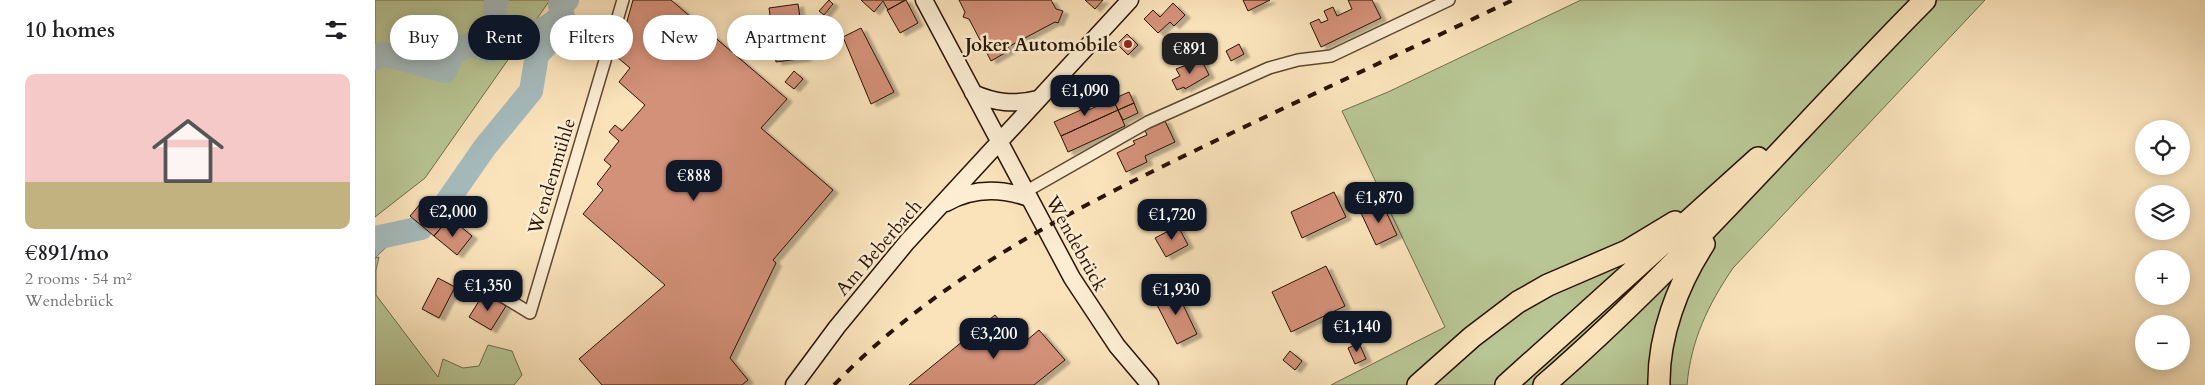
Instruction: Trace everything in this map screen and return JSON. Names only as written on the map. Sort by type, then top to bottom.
[{"type":"highway","points":[[1547,383],[1620,316],[1721,204],[1925,0]]},
{"type":"highway","points":[[1506,385],[1641,266],[1721,204]]},
{"type":"highway","points":[[1418,385],[1472,337],[1518,302],[1548,285],[1627,251],[1721,204]]},
{"type":"highway","points":[[1659,385],[1663,345],[1670,312],[1721,204]]},
{"type":"main road","name":"Wendebrück","points":[[925,0],[1061,260],[1095,315],[1117,346],[1150,385]]},
{"type":"main road","name":"Am Beberbach","points":[[794,385],[869,287],[939,206],[1130,0]]},
{"type":"main road","points":[[973,93],[989,100],[1005,103],[1038,99]]},
{"type":"main road","points":[[939,206],[964,194],[978,191],[1002,191],[1027,195]]},
{"type":"street","name":"Wendenmühle","points":[[486,286],[530,313],[623,0]]},
{"type":"street","name":"Wendebrück","points":[[1027,195],[1148,122],[1269,68],[1298,60],[1331,56],[1449,0]]},
{"type":"green space","points":[[375,0],[550,0],[539,15],[468,15],[468,60],[508,60],[425,178],[375,217]]},
{"type":"green space","points":[[1581,0],[1985,0],[1733,268],[1702,324],[1692,353],[1687,385],[1331,385],[1445,327],[1342,111],[1388,92]]},
{"type":"green space","points":[[379,257],[376,270],[376,295],[438,377],[443,359],[463,368],[479,366],[488,345],[512,351],[522,375],[514,385],[375,385],[375,258]]},
{"type":"shaded area","points":[[375,233],[400,234],[375,258]]},
{"type":"building","points":[[633,0],[671,0],[689,15],[643,15],[643,60],[717,60],[717,39],[727,48],[727,60],[741,60],[787,99],[761,128],[833,190],[773,260],[776,263],[730,358],[748,380],[742,385],[602,385],[579,359],[665,285],[583,214],[603,190],[597,184],[611,166],[604,160],[619,141],[609,132],[615,125],[622,131],[645,105],[619,82],[630,68],[621,60],[633,60],[633,15],[629,15]]},
{"type":"building","points":[[829,0],[833,4],[824,15],[819,11]]},
{"type":"building","points":[[861,0],[905,0],[888,10],[883,1],[874,12]]},
{"type":"building","points":[[906,0],[918,23],[900,33],[887,10]]},
{"type":"building","points":[[959,0],[1051,0],[1056,9],[1063,11],[1058,23],[1055,22],[1008,47],[1010,50],[991,61],[969,19],[963,17],[965,12]]},
{"type":"building","points":[[1085,0],[1103,0],[1095,9]]},
{"type":"building","points":[[1243,0],[1270,0],[1248,11]]},
{"type":"building","points":[[1348,0],[1372,0],[1381,18],[1321,47],[1310,23],[1319,19],[1321,23],[1328,20],[1324,11],[1333,7],[1337,16],[1352,9]]},
{"type":"building","points":[[1173,3],[1185,15],[1174,26],[1170,22],[1158,33],[1144,19],[1153,10],[1160,17]]},
{"type":"building","points":[[798,4],[800,15],[770,15],[769,8]]},
{"type":"building","points":[[861,28],[894,92],[871,104],[844,36]]},
{"type":"building","points":[[1127,34],[1138,45],[1128,55],[1117,44]]},
{"type":"building","points":[[1239,44],[1244,54],[1231,61],[1226,51]]},
{"type":"building","points":[[1201,59],[1209,75],[1185,89],[1184,87],[1177,90],[1172,80],[1180,76],[1176,69]]},
{"type":"building","points":[[794,71],[803,79],[794,89],[785,82]]},
{"type":"building","points":[[1129,92],[1134,103],[1118,110],[1113,99]]},
{"type":"building","points":[[1113,99],[1118,110],[1061,136],[1054,122],[1083,109],[1084,112]]},
{"type":"building","points":[[1134,103],[1138,113],[1123,120],[1118,110]]},
{"type":"building","points":[[1118,110],[1125,126],[1068,152],[1061,136]]},
{"type":"building","points":[[1164,119],[1175,142],[1145,156],[1147,162],[1126,172],[1117,153],[1135,144],[1133,141],[1147,135],[1144,128]]},
{"type":"building","points":[[1334,192],[1346,217],[1302,238],[1291,212]]},
{"type":"building","points":[[421,203],[445,223],[434,236],[410,216]]},
{"type":"building","points":[[1382,203],[1397,235],[1376,245],[1361,213]]},
{"type":"building","points":[[445,223],[455,232],[460,226],[472,236],[457,255],[434,236]]},
{"type":"building","points":[[1178,226],[1188,245],[1166,257],[1155,238]]},
{"type":"building","points":[[1326,266],[1345,306],[1291,332],[1272,292]]},
{"type":"building","points":[[438,278],[455,287],[439,318],[422,309]]},
{"type":"building","points":[[1175,288],[1197,334],[1177,344],[1154,299]]},
{"type":"building","points":[[484,293],[506,306],[491,330],[469,317]]},
{"type":"building","points":[[995,315],[1020,346],[1039,330],[1065,360],[1034,385],[909,385]]},
{"type":"building","points":[[1359,343],[1366,359],[1355,364],[1348,348]]},
{"type":"building","points":[[1290,351],[1302,361],[1295,370],[1283,360]]},
{"type":"waterway","points":[[375,58],[383,54],[445,71],[452,54],[468,45],[492,50],[498,45],[500,40],[495,14],[497,0]]},
{"type":"waterway","points":[[444,206],[485,147],[531,91],[537,55],[565,25],[560,5],[567,0]]},
{"type":"waterway","points":[[540,30],[556,21],[562,14]]},
{"type":"waterway","points":[[375,238],[421,228]]},
{"type":"railway","points":[[834,385],[876,345],[920,309],[966,276],[1064,217],[1217,140],[1513,0]]},
{"type":"place","name":"Joker Automobile","points":[[1128,44]]}]
